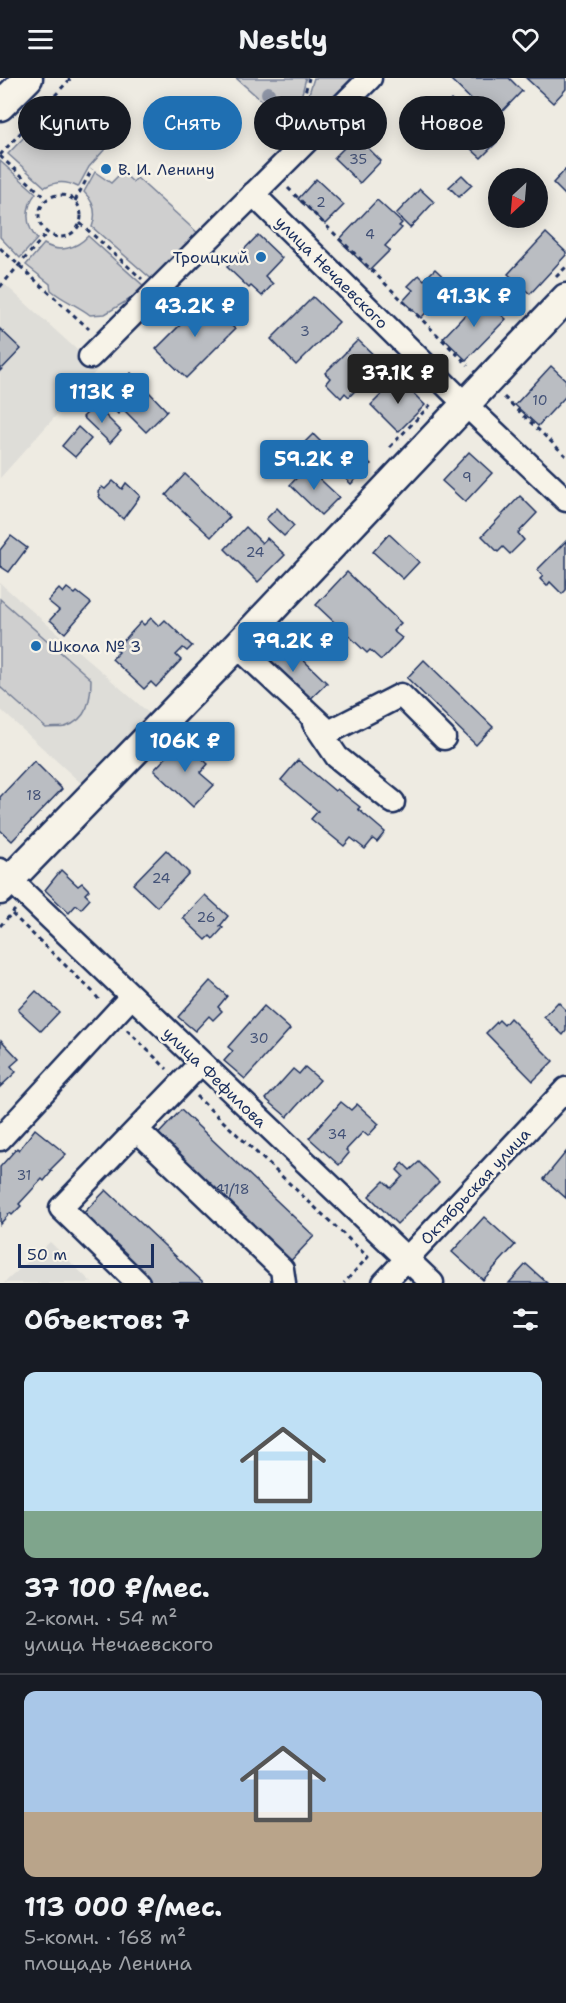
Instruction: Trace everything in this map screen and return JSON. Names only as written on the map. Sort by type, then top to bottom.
[{"type":"main road","points":[[0,106],[28,78]]},
{"type":"main road","points":[[5,888],[566,298]]},
{"type":"street","points":[[352,96],[370,78]]},
{"type":"street","points":[[97,350],[298,150]]},
{"type":"street","name":"улица Нечаевского","points":[[253,194],[466,405],[566,500]]},
{"type":"street","points":[[237,646],[329,732],[400,695],[444,738]]},
{"type":"street","points":[[308,713],[337,757],[393,802]]},
{"type":"street","name":"улица Фефилова","points":[[5,888],[131,997],[432,1283]]},
{"type":"street","points":[[0,1139],[131,997]]},
{"type":"street","points":[[138,1283],[61,1208],[201,1063]]},
{"type":"street","name":"Октябрьская улица","points":[[384,1283],[566,1089]]},
{"type":"street","points":[[137,1130],[282,1269],[284,1283]]},
{"type":"path","points":[[47,199],[0,155],[71,78]]},
{"type":"path","points":[[304,96],[309,78]]},
{"type":"path","points":[[75,201],[92,169]]},
{"type":"path","points":[[274,173],[339,240],[468,365]]},
{"type":"path","points":[[62,195],[75,201],[80,209],[80,224],[74,232],[60,237],[47,232],[42,227],[39,213],[47,199],[62,195]]},
{"type":"path","points":[[80,224],[157,292]]},
{"type":"path","points":[[0,287],[47,232]]},
{"type":"path","points":[[0,248],[19,265],[97,350]]},
{"type":"path","points":[[504,397],[566,456]]},
{"type":"path","points":[[5,888],[113,1016],[368,1257],[344,1283]]},
{"type":"shaded area","points":[[236,78],[306,78],[301,96],[256,96]]},
{"type":"shaded area","points":[[314,78],[353,78],[337,96],[308,96]]},
{"type":"shaded area","points":[[18,144],[18,150],[104,150],[89,167],[78,187],[62,182],[45,187],[8,154]]},
{"type":"shaded area","points":[[0,161],[36,193],[32,198],[28,216],[30,228],[37,239],[20,258],[0,237]]},
{"type":"shaded area","points":[[95,172],[111,183],[122,172],[133,182],[137,178],[200,235],[155,282],[92,227],[94,208],[84,192]]},
{"type":"shaded area","points":[[88,236],[147,289],[105,314],[90,315],[51,290],[50,284],[26,265],[44,244],[61,249],[73,247]]},
{"type":"shaded area","points":[[0,280],[98,369],[0,478]]},
{"type":"shaded area","name":"Школа № 3","points":[[0,583],[150,714],[84,786],[0,709]]},
{"type":"shaded area","points":[[0,599],[91,679],[87,708],[73,724],[46,728],[0,687]]},
{"type":"shaded area","points":[[50,1242],[92,1283],[4,1283]]},
{"type":"building","points":[[449,78],[509,78],[522,91],[505,109],[505,96],[467,96]]},
{"type":"building","points":[[526,78],[566,78],[566,89],[553,103]]},
{"type":"building","points":[[342,150],[370,150],[381,161],[360,183],[334,158]]},
{"type":"building","points":[[472,150],[489,150],[481,158]]},
{"type":"building","points":[[566,169],[566,196],[553,183]]},
{"type":"building","points":[[462,175],[472,185],[459,197],[449,187]]},
{"type":"building","points":[[316,179],[344,205],[325,224],[298,199]]},
{"type":"building","points":[[420,189],[434,202],[410,228],[396,214]]},
{"type":"building","points":[[377,200],[402,223],[399,226],[402,228],[385,246],[390,250],[370,270],[339,240]]},
{"type":"building","points":[[546,233],[566,252],[566,255],[530,294],[508,274]]},
{"type":"building","points":[[258,235],[282,258],[265,276],[273,284],[262,296],[251,286],[249,288],[227,267]]},
{"type":"building","points":[[435,269],[452,285],[421,318],[403,301],[413,290],[408,286],[419,275],[424,280]]},
{"type":"building","points":[[313,297],[339,322],[296,365],[271,339]]},
{"type":"building","points":[[482,297],[506,319],[466,360],[443,338]]},
{"type":"building","points":[[205,300],[235,329],[186,378],[156,349],[180,325],[177,323],[192,308],[195,311]]},
{"type":"building","points":[[0,329],[21,349],[0,371]]},
{"type":"building","points":[[358,340],[382,363],[349,397],[345,393],[341,398],[326,383],[330,378],[325,373]]},
{"type":"building","points":[[551,366],[566,380],[566,396],[538,426],[515,405]]},
{"type":"building","points":[[131,373],[167,411],[146,432],[123,409],[118,414],[101,396],[122,375],[125,378]]},
{"type":"building","points":[[398,378],[425,405],[398,432],[371,405]]},
{"type":"building","points":[[95,405],[121,431],[110,443],[83,417]]},
{"type":"building","points":[[78,427],[91,439],[75,457],[62,446]]},
{"type":"building","points":[[313,434],[324,445],[297,472],[285,462]]},
{"type":"building","points":[[347,441],[371,464],[351,484],[327,461]]},
{"type":"building","points":[[469,452],[492,473],[465,502],[442,481]]},
{"type":"building","points":[[307,467],[339,497],[321,515],[290,485]]},
{"type":"building","points":[[185,474],[230,517],[211,537],[166,495]]},
{"type":"building","points":[[113,481],[122,489],[126,483],[140,496],[123,519],[99,497],[98,492],[102,487],[105,489]]},
{"type":"building","points":[[520,496],[537,513],[518,533],[524,540],[510,554],[503,547],[498,552],[482,536]]},
{"type":"building","points":[[277,508],[294,526],[284,536],[266,519]]},
{"type":"building","points":[[246,527],[262,543],[267,538],[285,555],[258,582],[225,549]]},
{"type":"building","points":[[389,534],[419,562],[403,579],[373,552]]},
{"type":"building","points":[[11,536],[27,548],[9,572],[0,566],[0,550]]},
{"type":"building","points":[[566,541],[566,590],[562,594],[550,582],[547,586],[540,579],[543,576],[537,570]]},
{"type":"building","points":[[347,572],[401,623],[393,631],[402,638],[381,660],[370,650],[367,653],[316,605]]},
{"type":"building","points":[[67,588],[75,594],[77,592],[91,603],[65,633],[50,620],[59,610],[48,601],[59,589],[63,593]]},
{"type":"building","points":[[151,618],[159,626],[165,620],[192,646],[187,651],[183,648],[176,655],[181,660],[156,687],[151,682],[144,689],[112,659],[119,652],[116,649],[141,622],[144,625]]},
{"type":"building","points":[[290,635],[299,645],[293,650],[327,683],[302,707],[260,665]]},
{"type":"building","points":[[424,660],[493,727],[476,745],[407,678]]},
{"type":"building","points":[[183,740],[208,764],[200,773],[214,785],[193,807],[154,770]]},
{"type":"building","points":[[298,760],[335,791],[337,789],[360,807],[358,809],[385,832],[377,842],[373,839],[365,849],[351,838],[344,846],[311,819],[318,811],[281,780]]},
{"type":"building","points":[[34,761],[62,789],[12,841],[0,830],[0,797]]},
{"type":"building","points":[[166,850],[189,873],[157,907],[133,884]]},
{"type":"building","points":[[61,870],[78,886],[82,883],[89,890],[85,894],[90,899],[81,909],[76,905],[69,913],[45,890]]},
{"type":"building","points":[[205,895],[228,916],[220,926],[223,928],[213,939],[210,936],[206,940],[183,918]]},
{"type":"building","points":[[210,981],[227,996],[218,1007],[222,1011],[213,1020],[209,1016],[195,1031],[178,1017]]},
{"type":"building","points":[[36,991],[59,1012],[41,1031],[18,1010]]},
{"type":"building","points":[[558,1002],[566,1010],[566,1031],[563,1035],[544,1017]]},
{"type":"building","points":[[264,1006],[290,1029],[245,1079],[224,1061],[233,1051],[228,1047]]},
{"type":"building","points":[[510,1018],[553,1061],[533,1081],[486,1033],[499,1020],[504,1025]]},
{"type":"building","points":[[1,1040],[19,1059],[11,1066],[16,1072],[0,1087]]},
{"type":"building","points":[[305,1067],[320,1080],[287,1117],[266,1099],[293,1069],[299,1074]]},
{"type":"building","points":[[341,1102],[351,1110],[357,1104],[379,1124],[368,1136],[363,1132],[346,1150],[349,1153],[339,1165],[309,1138]]},
{"type":"building","points":[[181,1110],[314,1236],[284,1268],[151,1142]]},
{"type":"building","points":[[35,1129],[66,1154],[50,1170],[52,1171],[44,1181],[42,1179],[19,1204],[21,1206],[12,1215],[10,1213],[0,1224],[0,1167],[17,1148],[19,1150]]},
{"type":"building","points":[[566,1152],[566,1198],[544,1179]]},
{"type":"building","points":[[419,1162],[439,1182],[397,1224],[369,1196],[384,1181],[391,1188],[403,1176],[397,1170],[403,1163],[410,1170]]},
{"type":"building","points":[[106,1190],[204,1283],[141,1283],[76,1221]]},
{"type":"building","points":[[484,1217],[515,1245],[483,1280],[452,1252]]},
{"type":"building","points":[[526,1264],[547,1283],[509,1283]]},
{"type":"place","name":"В. И. Ленину","points":[[106,169]]},
{"type":"place","name":"Троицкий","points":[[261,257]]},
{"type":"place","name":"Школа № 3","points":[[36,646]]}]
